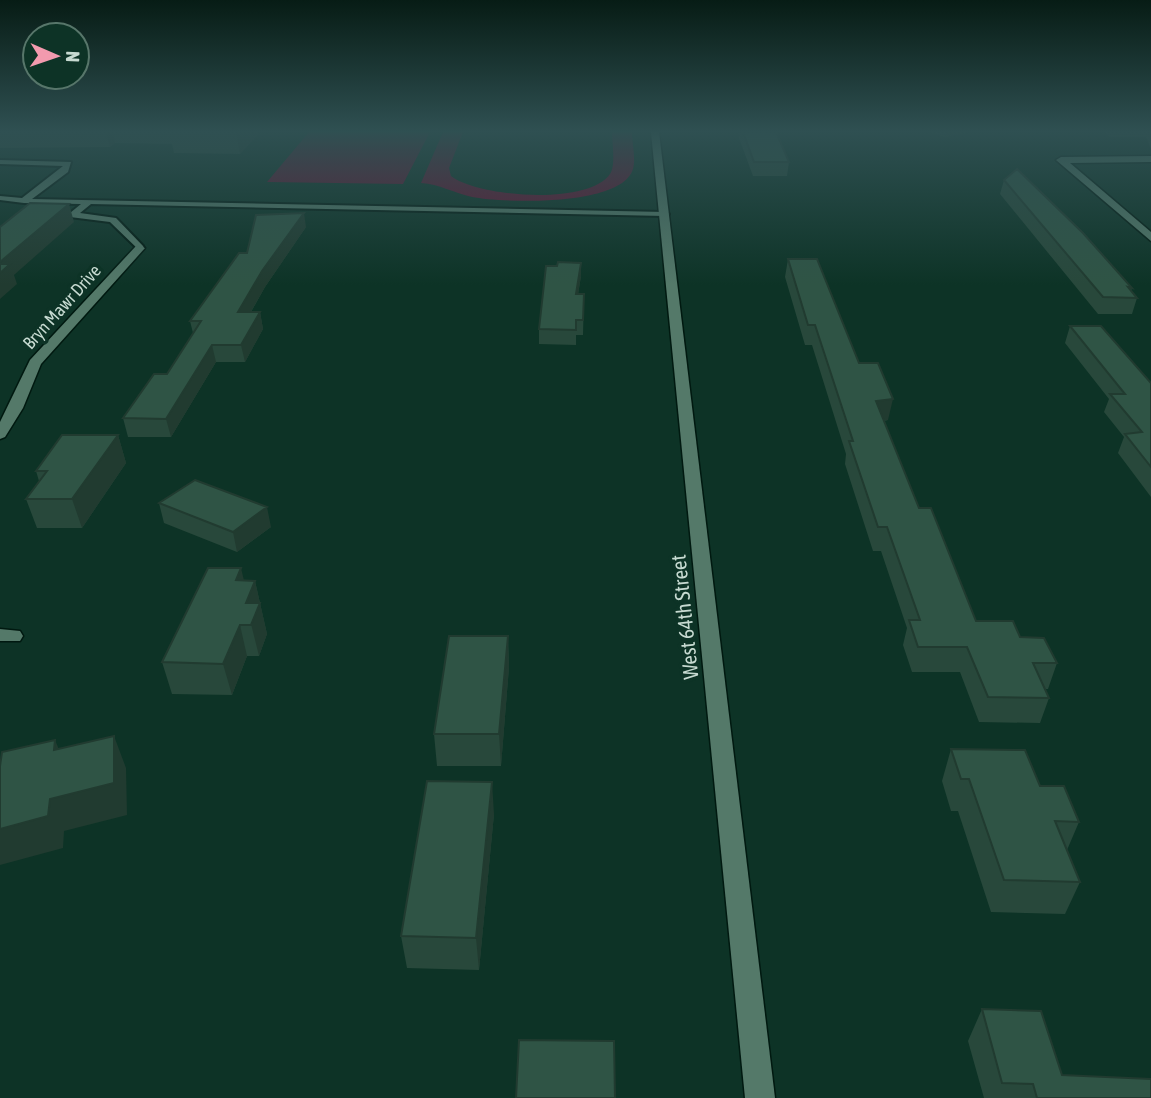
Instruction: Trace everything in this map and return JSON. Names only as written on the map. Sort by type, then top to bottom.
[{"type":"street","name":"West 64th Street","points":[[661,183],[760,1098]]},
{"type":"street","points":[[1088,183],[1151,237]]},
{"type":"street","name":"Bryn Mawr Drive","points":[[0,434],[16,408],[35,363],[141,248]]},
{"type":"lane","points":[[24,201],[47,183]]},
{"type":"lane","points":[[0,198],[24,201],[665,214]]},
{"type":"lane","points":[[89,202],[73,215],[113,219],[141,248]]},
{"type":"shaded area","points":[[423,183],[466,183],[484,189],[532,195],[580,191],[599,183],[620,183],[608,190],[585,196],[534,201],[472,197]]},
{"type":"building","points":[[1007,183],[1032,183],[1083,233],[1132,288],[1128,287],[1137,298],[1103,297]]},
{"type":"building","points":[[30,203],[69,204],[0,262],[0,227]]},
{"type":"building","points":[[304,213],[262,271],[238,312],[260,312],[241,345],[212,345],[166,419],[123,418],[154,374],[167,374],[201,321],[190,321],[239,253],[247,253],[256,215]]},
{"type":"building","points":[[788,259],[817,259],[859,363],[878,363],[893,399],[876,401],[919,508],[931,508],[976,621],[1013,621],[1020,637],[1044,638],[1057,663],[1033,663],[1049,698],[988,697],[967,647],[918,647],[909,620],[920,620],[887,527],[878,527],[815,325],[808,325]]},
{"type":"building","points":[[558,262],[581,263],[576,294],[584,294],[583,320],[576,320],[576,330],[539,329],[546,266],[557,266]]},
{"type":"building","points":[[0,264],[10,264],[0,273]]},
{"type":"building","points":[[1070,326],[1101,326],[1151,383],[1151,467],[1125,434],[1142,432],[1110,394],[1125,394]]},
{"type":"building","points":[[62,435],[118,435],[72,499],[26,499],[47,471],[36,471]]},
{"type":"building","points":[[195,480],[267,507],[233,532],[159,503]]},
{"type":"building","points":[[208,568],[241,568],[236,580],[255,581],[246,603],[260,603],[251,625],[240,625],[223,664],[162,662]]},
{"type":"building","points":[[449,636],[508,636],[499,734],[434,734]]},
{"type":"building","points":[[114,736],[114,783],[50,799],[48,816],[0,829],[2,752],[55,740],[54,750]]},
{"type":"building","points":[[951,749],[1025,750],[1040,786],[1064,786],[1079,822],[1055,821],[1080,882],[1004,880],[969,779],[961,779]]},
{"type":"building","points":[[427,781],[492,782],[476,938],[401,936]]},
{"type":"building","points":[[982,1009],[1041,1011],[1062,1075],[1151,1079],[1151,1098],[1037,1098],[1033,1084],[1002,1083]]},
{"type":"building","points":[[519,1040],[614,1041],[615,1098],[516,1098]]}]
